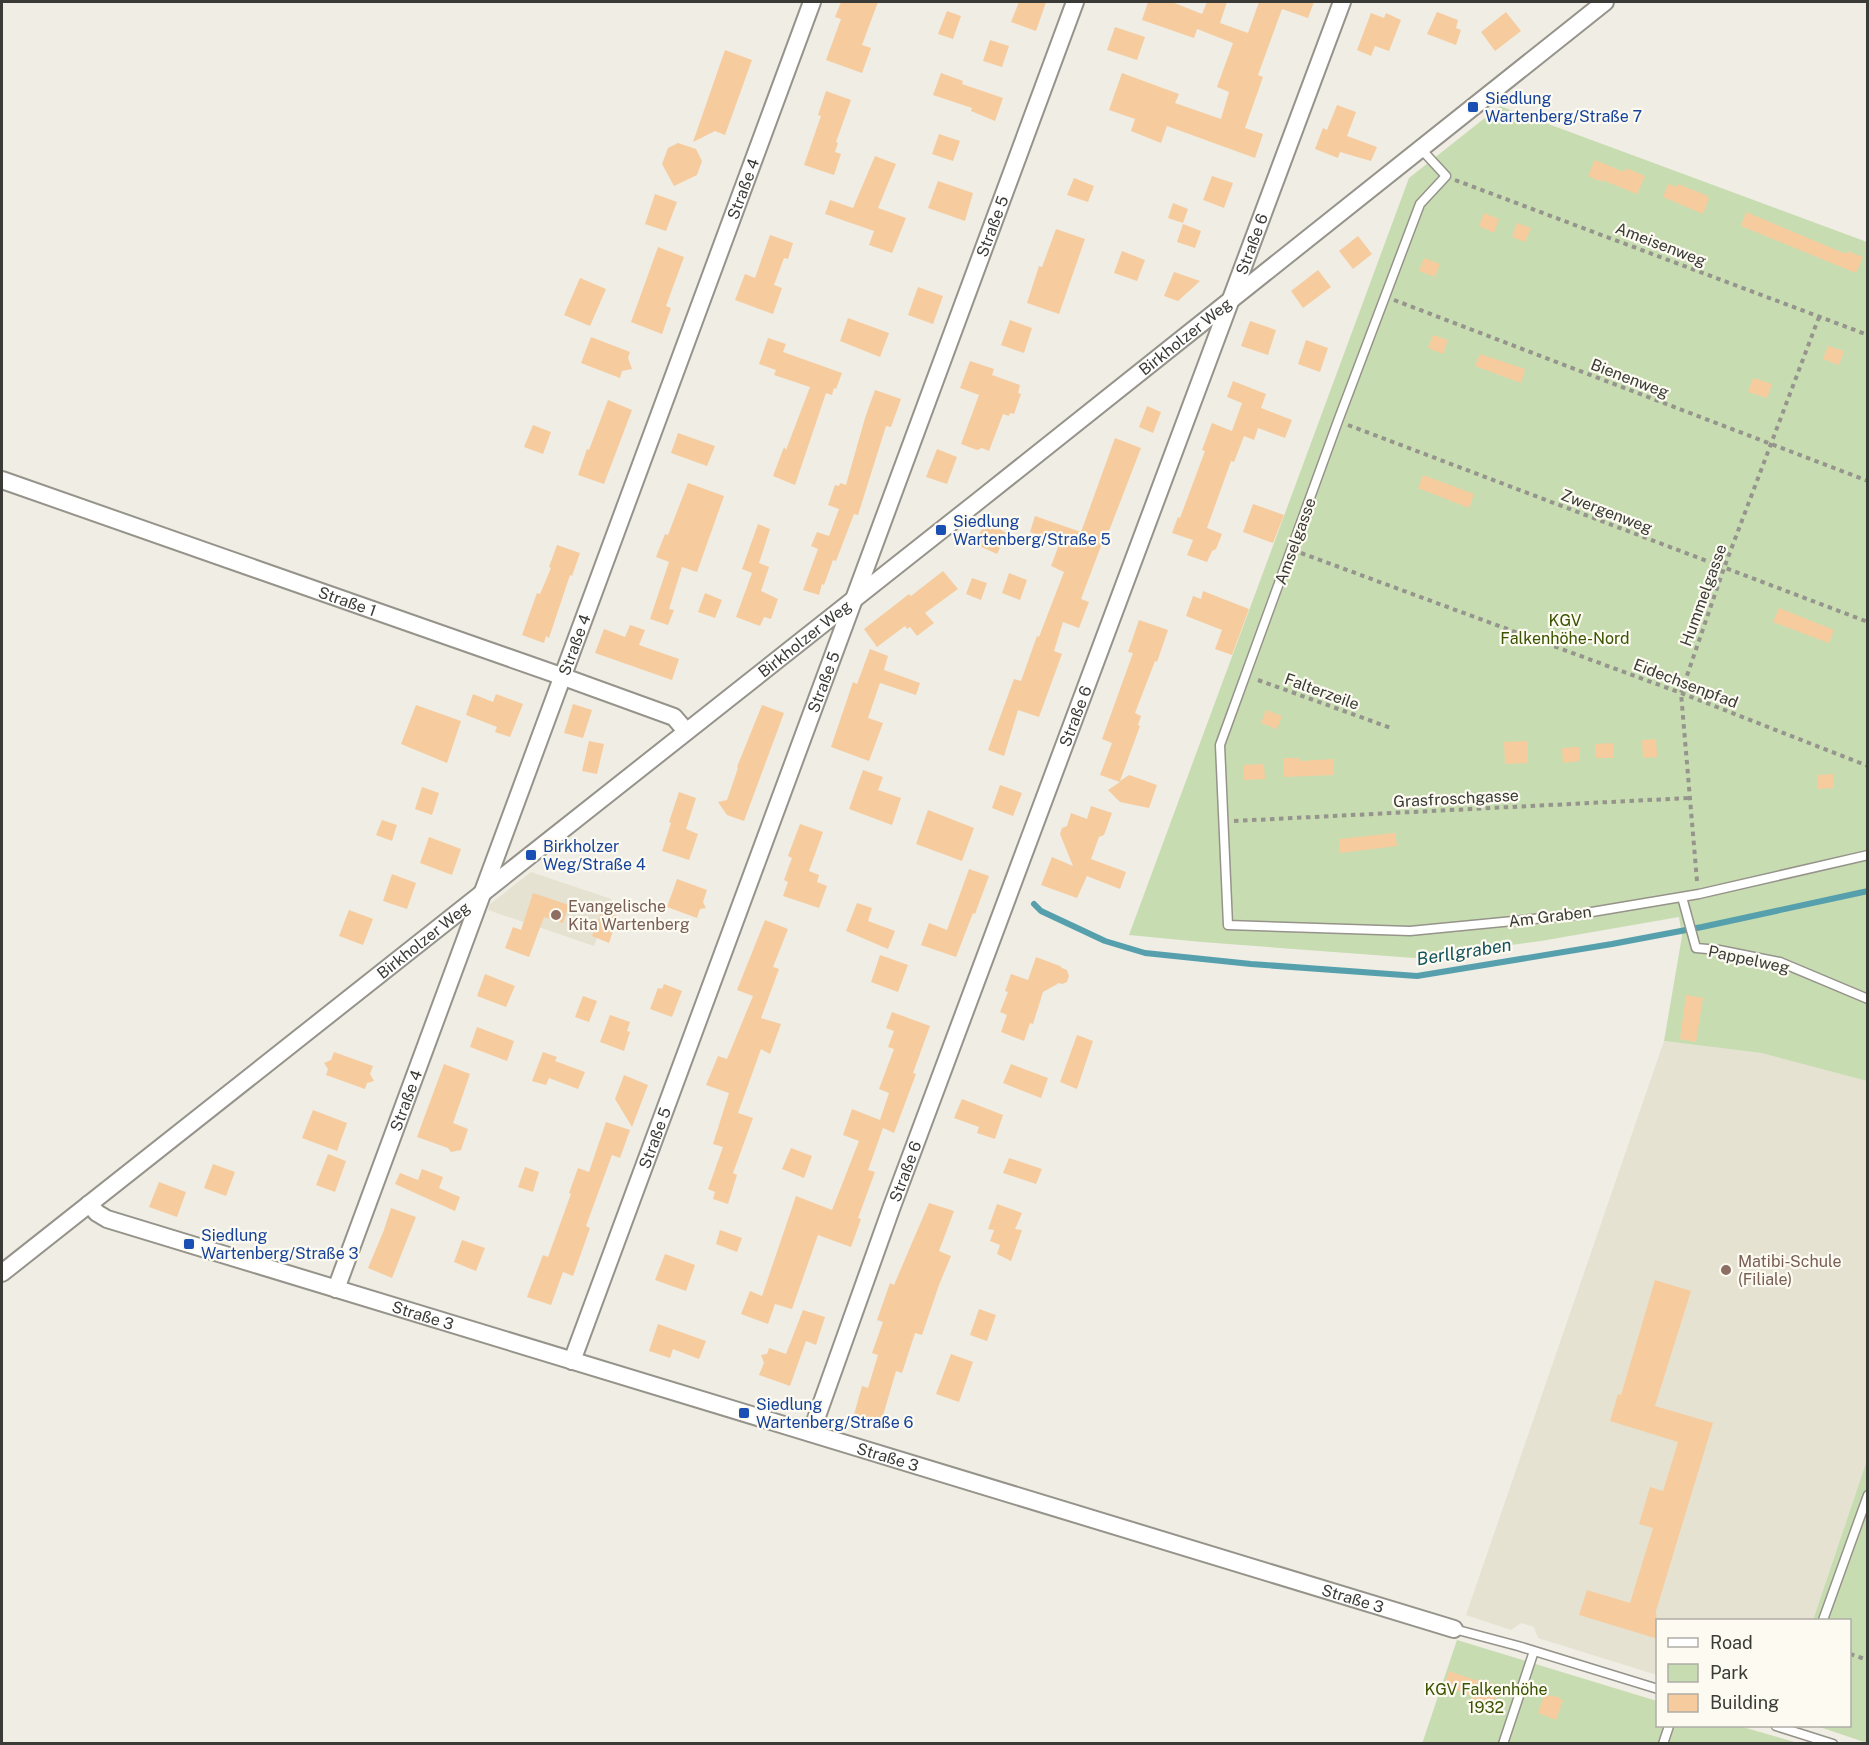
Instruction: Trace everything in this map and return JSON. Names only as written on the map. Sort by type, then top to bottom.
[{"type":"street","name":"Straße 4","points":[[336,1289],[812,2]]},
{"type":"street","name":"Straße 5","points":[[572,1361],[1075,2]]},
{"type":"street","name":"Straße 6","points":[[810,1433],[907,1166],[1342,2]]},
{"type":"street","name":"Birkholzer Weg","points":[[2,1273],[1605,2]]},
{"type":"street","name":"Straße 1","points":[[2,480],[674,717],[686,731]]},
{"type":"street","name":"Straße 3","points":[[89,1204],[107,1219],[1454,1629]]},
{"type":"lane","points":[[1421,149],[1446,176]]},
{"type":"lane","name":"Amselgasse","points":[[1228,925],[1220,745],[1420,204],[1446,176]]},
{"type":"lane","name":"Am Graben","points":[[1228,925],[1410,931],[1574,915],[1699,894],[1868,855]]},
{"type":"lane","name":"Pappelweg","points":[[1682,897],[1696,948],[1719,950],[1780,962],[1868,999]]},
{"type":"lane","points":[[1823,1619],[1868,1495]]},
{"type":"lane","name":"Straße 3","points":[[1454,1629],[1656,1688]]},
{"type":"lane","points":[[1503,1743],[1534,1651]]},
{"type":"lane","points":[[1663,1743],[1668,1727]]},
{"type":"lane","points":[[1787,1727],[1833,1743]]},
{"type":"path","name":"Ameisenweg","points":[[1446,176],[1868,335]]},
{"type":"path","name":"Bienenweg","points":[[1385,297],[1868,481]]},
{"type":"path","name":"Hummelgasse","points":[[1699,894],[1681,693],[1724,568],[1819,317]]},
{"type":"path","name":"Zwergenweg","points":[[1338,421],[1868,622]]},
{"type":"path","name":"Eidechsenpfad","points":[[1292,550],[1681,693],[1868,765]]},
{"type":"path","name":"Falterzeile","points":[[1245,676],[1391,728]]},
{"type":"path","name":"Grasfroschgasse","points":[[1224,821],[1689,798]]},
{"type":"path","points":[[1851,1654],[1868,1660]]},
{"type":"shaded area","points":[[531,872],[611,899],[594,946],[488,910],[489,905]]},
{"type":"shaded area","name":"Matibi-Schule (Filiale)","points":[[1664,1041],[1761,1053],[1867,1081],[1867,1460],[1813,1619],[1656,1619],[1656,1675],[1538,1638],[1534,1627],[1521,1623],[1511,1630],[1466,1615]]},
{"type":"green space","name":"KGV Falkenhöhe-Nord","points":[[1500,106],[1867,242],[1867,1081],[1761,1053],[1664,1041],[1682,936],[1679,917],[1541,941],[1414,958],[1129,935],[1409,178]]},
{"type":"green space","points":[[1867,1460],[1867,1743],[1820,1727],[1851,1727],[1851,1619],[1813,1619]]},
{"type":"green space","name":"KGV Falkenhöhe 1932","points":[[1457,1640],[1656,1701],[1656,1727],[1742,1727],[1798,1743],[1422,1744]]},
{"type":"building","points":[[841,2],[878,2],[862,45],[871,48],[862,73],[826,60],[841,19],[835,17]]},
{"type":"building","points":[[1019,2],[1046,2],[1036,31],[1011,22]]},
{"type":"building","points":[[1148,2],[1172,2],[1202,14],[1207,2],[1227,2],[1220,23],[1248,33],[1259,2],[1314,2],[1308,18],[1282,9],[1258,75],[1263,77],[1245,128],[1263,134],[1255,158],[1167,126],[1161,143],[1131,131],[1135,119],[1109,110],[1122,73],[1179,94],[1175,103],[1221,119],[1229,92],[1217,87],[1233,43],[1197,29],[1194,38],[1142,20]]},
{"type":"building","points":[[947,11],[961,16],[953,39],[938,34]]},
{"type":"building","points":[[1437,12],[1458,20],[1456,28],[1461,30],[1456,45],[1427,34]]},
{"type":"building","points":[[1506,12],[1521,31],[1495,51],[1481,32]]},
{"type":"building","points":[[1371,13],[1384,18],[1386,13],[1401,20],[1389,51],[1375,46],[1371,56],[1357,50]]},
{"type":"building","points":[[1115,27],[1145,37],[1137,60],[1107,50]]},
{"type":"building","points":[[990,40],[1009,46],[1002,67],[983,61]]},
{"type":"building","points":[[725,50],[752,60],[725,135],[715,131],[693,142]]},
{"type":"building","points":[[941,73],[963,81],[962,84],[1003,98],[995,121],[971,111],[972,108],[933,95]]},
{"type":"building","points":[[826,91],[851,100],[836,142],[838,143],[835,152],[841,154],[834,175],[804,165],[821,116],[818,115]]},
{"type":"building","points":[[1337,105],[1356,112],[1347,136],[1377,147],[1371,161],[1340,152],[1338,158],[1315,149],[1323,128],[1327,130]]},
{"type":"building","points":[[939,134],[960,141],[953,161],[932,154]]},
{"type":"building","points":[[678,143],[696,149],[702,161],[697,175],[674,186],[662,164],[668,148]]},
{"type":"building","points":[[875,156],[896,164],[878,208],[906,218],[892,253],[869,245],[874,231],[825,214],[830,200],[853,208]]},
{"type":"building","points":[[1595,160],[1624,172],[1626,168],[1645,176],[1637,194],[1588,176]]},
{"type":"building","points":[[1212,176],[1233,183],[1224,208],[1203,200]]},
{"type":"building","points":[[1074,178],[1094,186],[1088,202],[1067,195]]},
{"type":"building","points":[[938,181],[973,193],[965,221],[928,208]]},
{"type":"building","points":[[1668,184],[1677,187],[1678,184],[1708,196],[1703,214],[1663,197]]},
{"type":"building","points":[[655,194],[677,202],[666,231],[645,224]]},
{"type":"building","points":[[1173,203],[1188,209],[1183,223],[1168,218]]},
{"type":"building","points":[[1746,212],[1846,254],[1847,251],[1863,257],[1856,273],[1741,226]]},
{"type":"building","points":[[1484,213],[1499,219],[1494,233],[1479,226]]},
{"type":"building","points":[[1517,223],[1531,228],[1525,242],[1512,237]]},
{"type":"building","points":[[1183,224],[1201,231],[1195,248],[1177,242]]},
{"type":"building","points":[[1056,229],[1085,239],[1059,314],[1027,303],[1039,266],[1042,267]]},
{"type":"building","points":[[770,235],[793,243],[788,259],[784,258],[774,285],[782,288],[773,314],[735,300],[745,274],[755,278]]},
{"type":"building","points":[[1358,236],[1372,254],[1353,269],[1339,251]]},
{"type":"building","points":[[658,247],[684,257],[666,306],[671,308],[662,334],[631,322]]},
{"type":"building","points":[[1122,251],[1145,260],[1137,281],[1114,273]]},
{"type":"building","points":[[1424,258],[1440,264],[1435,277],[1419,271]]},
{"type":"building","points":[[1318,270],[1331,287],[1303,308],[1291,291]]},
{"type":"building","points":[[1174,272],[1200,281],[1178,301],[1164,296]]},
{"type":"building","points":[[580,278],[606,289],[590,326],[564,315]]},
{"type":"building","points":[[918,287],[943,296],[933,324],[908,315]]},
{"type":"building","points":[[848,318],[889,333],[880,357],[840,341]]},
{"type":"building","points":[[1010,320],[1032,328],[1024,353],[1001,345]]},
{"type":"building","points":[[1250,321],[1276,330],[1268,355],[1241,346]]},
{"type":"building","points":[[1433,335],[1448,340],[1443,354],[1428,348]]},
{"type":"building","points":[[591,337],[630,352],[628,358],[632,369],[622,371],[620,378],[581,363]]},
{"type":"building","points":[[768,338],[786,344],[783,352],[842,373],[832,395],[826,393],[795,485],[773,476],[784,447],[786,450],[810,387],[774,375],[776,370],[759,364]]},
{"type":"building","points":[[1306,340],[1328,348],[1320,372],[1298,364]]},
{"type":"building","points":[[1828,346],[1844,351],[1839,365],[1823,359]]},
{"type":"building","points":[[1480,354],[1525,369],[1521,383],[1475,366]]},
{"type":"building","points":[[970,361],[994,369],[992,375],[1020,385],[1018,393],[1021,394],[1014,414],[1010,413],[1009,416],[1003,414],[989,451],[982,448],[977,450],[961,444],[979,395],[960,388]]},
{"type":"building","points":[[1753,378],[1772,384],[1767,398],[1748,392]]},
{"type":"building","points":[[1233,381],[1266,394],[1261,408],[1292,420],[1285,438],[1258,428],[1254,440],[1244,436],[1234,462],[1231,461],[1207,528],[1222,534],[1207,562],[1187,555],[1193,540],[1172,533],[1178,517],[1180,518],[1205,451],[1202,450],[1212,423],[1232,431],[1242,403],[1227,397]]},
{"type":"building","points":[[875,390],[901,399],[891,427],[886,426],[858,515],[854,514],[836,561],[833,560],[819,595],[803,590],[818,549],[811,546],[817,532],[829,536],[839,509],[828,505],[835,485],[839,486],[840,483],[846,485]]},
{"type":"building","points":[[608,400],[632,410],[604,484],[578,475]]},
{"type":"building","points":[[1147,406],[1161,412],[1153,433],[1139,427]]},
{"type":"building","points":[[533,425],[551,432],[543,454],[524,447]]},
{"type":"building","points":[[678,433],[715,446],[707,466],[671,453]]},
{"type":"building","points":[[1115,438],[1141,448],[1081,599],[1089,602],[1079,628],[1063,622],[1054,651],[1062,654],[1039,717],[1018,710],[1004,756],[988,750],[1014,679],[1021,681],[1064,572],[1051,566],[1060,542],[1030,532],[1035,516],[1081,532]]},
{"type":"building","points":[[937,449],[957,457],[947,484],[926,477]]},
{"type":"building","points":[[1423,475],[1474,494],[1469,508],[1418,488]]},
{"type":"building","points":[[688,483],[724,496],[697,572],[682,567],[669,609],[674,610],[668,625],[650,619],[669,562],[656,557],[665,534],[668,535]]},
{"type":"building","points":[[1253,504],[1284,515],[1273,543],[1243,532]]},
{"type":"building","points":[[985,522],[1007,533],[997,554],[975,544]]},
{"type":"building","points":[[758,524],[770,529],[759,563],[769,567],[761,591],[778,599],[771,619],[764,617],[760,626],[736,617],[752,573],[742,569]]},
{"type":"building","points":[[557,545],[580,553],[572,576],[570,575],[549,638],[546,636],[544,643],[522,635],[537,593],[540,594],[551,568],[549,567]]},
{"type":"building","points":[[943,571],[958,589],[925,613],[934,623],[917,636],[910,627],[907,629],[905,626],[877,647],[864,629]]},
{"type":"building","points":[[1009,573],[1027,580],[1020,600],[1002,593]]},
{"type":"building","points":[[972,578],[987,583],[981,600],[966,594]]},
{"type":"building","points":[[1203,591],[1249,609],[1232,655],[1215,649],[1222,630],[1186,616],[1193,596],[1201,599]]},
{"type":"building","points":[[705,593],[722,600],[715,618],[698,612]]},
{"type":"building","points":[[1779,608],[1834,630],[1829,643],[1773,622]]},
{"type":"building","points":[[1139,620],[1168,630],[1135,713],[1141,716],[1138,725],[1140,726],[1120,781],[1129,775],[1157,785],[1149,808],[1120,802],[1108,790],[1120,782],[1100,775],[1112,743],[1102,739],[1133,653],[1128,652]]},
{"type":"building","points":[[630,625],[645,630],[639,645],[679,659],[672,680],[595,653],[604,629],[625,637]]},
{"type":"building","points":[[870,649],[888,656],[884,670],[920,683],[916,695],[880,683],[868,718],[883,723],[869,761],[831,747],[853,682],[857,684]]},
{"type":"building","points":[[473,694],[493,702],[496,694],[523,704],[510,737],[495,732],[497,727],[466,715]]},
{"type":"building","points":[[573,704],[592,710],[583,738],[564,733]]},
{"type":"building","points":[[416,705],[461,721],[447,763],[401,744]]},
{"type":"building","points":[[762,705],[784,713],[744,821],[727,815],[718,802],[727,800],[737,767]]},
{"type":"building","points":[[1266,710],[1282,716],[1277,729],[1261,723]]},
{"type":"building","points":[[1656,739],[1657,757],[1643,758],[1642,740]]},
{"type":"building","points":[[589,741],[604,744],[597,774],[582,771]]},
{"type":"building","points":[[1527,741],[1528,763],[1505,764],[1504,742]]},
{"type":"building","points":[[1613,743],[1614,758],[1596,758],[1595,744]]},
{"type":"building","points":[[1579,747],[1580,761],[1563,763],[1562,748]]},
{"type":"building","points":[[1283,758],[1300,758],[1300,761],[1334,759],[1334,775],[1284,777]]},
{"type":"building","points":[[1264,764],[1265,779],[1244,780],[1243,765]]},
{"type":"building","points":[[863,770],[883,777],[878,790],[901,798],[892,825],[849,809]]},
{"type":"building","points":[[1834,774],[1834,788],[1817,789],[1817,775]]},
{"type":"building","points":[[1000,785],[1022,793],[1013,816],[992,808]]},
{"type":"building","points":[[422,787],[439,793],[432,815],[415,809]]},
{"type":"building","points":[[679,792],[696,798],[686,829],[698,834],[689,860],[662,851]]},
{"type":"building","points":[[1091,806],[1112,813],[1104,835],[1099,837],[1091,859],[1126,872],[1120,889],[1087,876],[1077,898],[1041,885],[1052,857],[1073,866],[1060,834],[1062,828],[1067,826],[1071,813],[1087,819]]},
{"type":"building","points":[[928,810],[974,828],[962,861],[916,844]]},
{"type":"building","points":[[382,820],[397,825],[392,841],[376,835]]},
{"type":"building","points":[[800,824],[823,832],[809,871],[819,875],[817,882],[827,886],[819,908],[783,896],[788,882],[784,880],[792,858],[788,856]]},
{"type":"building","points":[[1395,833],[1397,846],[1340,853],[1339,839]]},
{"type":"building","points":[[429,837],[461,849],[452,875],[420,863]]},
{"type":"building","points":[[969,869],[989,876],[956,957],[921,945],[929,923],[947,930]]},
{"type":"building","points":[[392,874],[416,883],[407,909],[383,901]]},
{"type":"building","points":[[677,879],[707,890],[703,902],[706,908],[700,909],[697,918],[667,907]]},
{"type":"building","points":[[533,893],[569,905],[563,923],[544,917],[529,957],[505,948],[513,927],[521,930]]},
{"type":"building","points":[[857,903],[872,908],[868,921],[895,931],[888,949],[846,931]]},
{"type":"building","points":[[349,910],[373,919],[363,945],[339,936]]},
{"type":"building","points":[[602,910],[618,916],[609,943],[592,936]]},
{"type":"building","points":[[765,920],[788,929],[773,967],[779,969],[761,1018],[781,1024],[770,1054],[761,1049],[738,1113],[753,1118],[733,1173],[737,1175],[728,1204],[713,1199],[715,1192],[708,1189],[723,1147],[713,1144],[729,1093],[706,1085],[718,1056],[727,1059],[753,996],[737,990]]},
{"type":"building","points":[[880,955],[908,965],[898,992],[871,982]]},
{"type":"building","points":[[1036,957],[1067,970],[1069,976],[1067,982],[1059,983],[1043,992],[1033,1024],[1030,1023],[1024,1041],[1001,1032],[1007,1015],[1000,1012],[1008,992],[1005,991],[1011,974],[1028,980]]},
{"type":"building","points":[[485,974],[515,986],[506,1007],[477,996]]},
{"type":"building","points":[[664,984],[682,991],[672,1017],[650,1009],[658,988],[662,989]]},
{"type":"building","points":[[1686,995],[1703,998],[1696,1042],[1680,1039]]},
{"type":"building","points":[[583,996],[597,1001],[589,1022],[575,1017]]},
{"type":"building","points":[[892,1012],[930,1026],[913,1073],[916,1074],[894,1133],[883,1128],[868,1170],[875,1172],[858,1218],[861,1219],[851,1247],[818,1235],[792,1309],[775,1304],[768,1324],[741,1314],[750,1291],[762,1296],[796,1196],[832,1210],[859,1141],[843,1135],[852,1109],[880,1120],[889,1093],[879,1089],[894,1049],[888,1047],[894,1031],[886,1028]]},
{"type":"building","points":[[610,1015],[630,1022],[627,1031],[630,1032],[624,1051],[600,1042]]},
{"type":"building","points":[[477,1027],[514,1041],[507,1061],[470,1047]]},
{"type":"building","points":[[1077,1035],[1093,1041],[1077,1089],[1060,1082]]},
{"type":"building","points":[[334,1052],[373,1066],[370,1074],[374,1081],[367,1083],[365,1089],[326,1075],[328,1069],[324,1063],[331,1060]]},
{"type":"building","points":[[543,1052],[557,1057],[555,1061],[585,1072],[578,1089],[549,1078],[546,1085],[532,1081]]},
{"type":"building","points":[[444,1064],[470,1074],[453,1123],[468,1129],[461,1150],[451,1152],[448,1148],[417,1137]]},
{"type":"building","points":[[1011,1064],[1048,1078],[1041,1098],[1003,1083]]},
{"type":"building","points":[[624,1075],[648,1085],[632,1127],[615,1099]]},
{"type":"building","points":[[962,1099],[1003,1115],[995,1139],[977,1133],[979,1127],[954,1118]]},
{"type":"building","points":[[313,1110],[347,1123],[337,1151],[302,1138]]},
{"type":"building","points":[[606,1122],[630,1130],[620,1158],[612,1155],[586,1226],[590,1228],[573,1276],[563,1272],[551,1305],[527,1297],[543,1255],[548,1257],[578,1168],[589,1172]]},
{"type":"building","points":[[791,1148],[812,1156],[804,1178],[782,1169]]},
{"type":"building","points":[[328,1154],[346,1161],[335,1192],[316,1185]]},
{"type":"building","points":[[1009,1158],[1042,1169],[1036,1184],[1003,1173]]},
{"type":"building","points":[[213,1164],[235,1172],[226,1196],[204,1188]]},
{"type":"building","points":[[525,1167],[539,1172],[533,1192],[518,1187]]},
{"type":"building","points":[[422,1169],[443,1177],[439,1188],[460,1197],[455,1211],[395,1184],[400,1173],[418,1180]]},
{"type":"building","points":[[159,1182],[186,1192],[177,1217],[149,1207]]},
{"type":"building","points":[[929,1203],[954,1211],[939,1251],[951,1256],[922,1335],[915,1333],[902,1373],[896,1371],[880,1426],[853,1418],[862,1386],[868,1388],[878,1355],[872,1353],[883,1322],[877,1320],[890,1283],[894,1285]]},
{"type":"building","points":[[997,1204],[1022,1213],[1015,1229],[1022,1230],[1011,1261],[997,1254],[1000,1245],[990,1241],[994,1230],[988,1229]]},
{"type":"building","points":[[391,1208],[416,1217],[392,1278],[368,1268]]},
{"type":"building","points":[[720,1230],[742,1238],[737,1252],[716,1244]]},
{"type":"building","points":[[462,1240],[485,1248],[476,1271],[454,1262]]},
{"type":"building","points":[[665,1254],[695,1265],[686,1291],[655,1280]]},
{"type":"building","points":[[1655,1280],[1691,1291],[1655,1406],[1713,1423],[1656,1611],[1656,1638],[1579,1615],[1587,1590],[1630,1603],[1653,1528],[1639,1524],[1650,1487],[1663,1491],[1678,1442],[1610,1421],[1618,1394],[1621,1395]]},
{"type":"building","points":[[979,1309],[996,1315],[987,1341],[970,1335]]},
{"type":"building","points":[[803,1310],[825,1317],[816,1345],[806,1341],[790,1386],[759,1375],[764,1363],[761,1355],[767,1354],[769,1348],[786,1354]]},
{"type":"building","points":[[658,1324],[706,1341],[699,1359],[673,1349],[670,1358],[649,1351]]},
{"type":"building","points":[[951,1354],[973,1362],[959,1402],[936,1394]]},
{"type":"building","points":[[1449,1671],[1499,1686],[1490,1713],[1470,1707],[1473,1696],[1444,1686]]},
{"type":"building","points":[[1544,1695],[1559,1697],[1563,1700],[1556,1720],[1538,1713]]},
{"type":"waterway","name":"Berllgraben","points":[[1034,904],[1041,911],[1105,941],[1145,953],[1251,964],[1417,976],[1612,944],[1868,891]]},
{"type":"place","name":"Siedlung Wartenberg/Straße 7","points":[[1473,107]]},
{"type":"place","name":"Siedlung Wartenberg/Straße 5","points":[[941,530]]},
{"type":"place","name":"Birkholzer Weg/Straße 4","points":[[531,855]]},
{"type":"place","name":"Evangelische Kita Wartenberg","points":[[556,915]]},
{"type":"place","name":"Siedlung Wartenberg/Straße 3","points":[[189,1244]]},
{"type":"place","name":"Matibi-Schule (Filiale)","points":[[1726,1270]]},
{"type":"place","name":"Siedlung Wartenberg/Straße 6","points":[[744,1413]]}]
